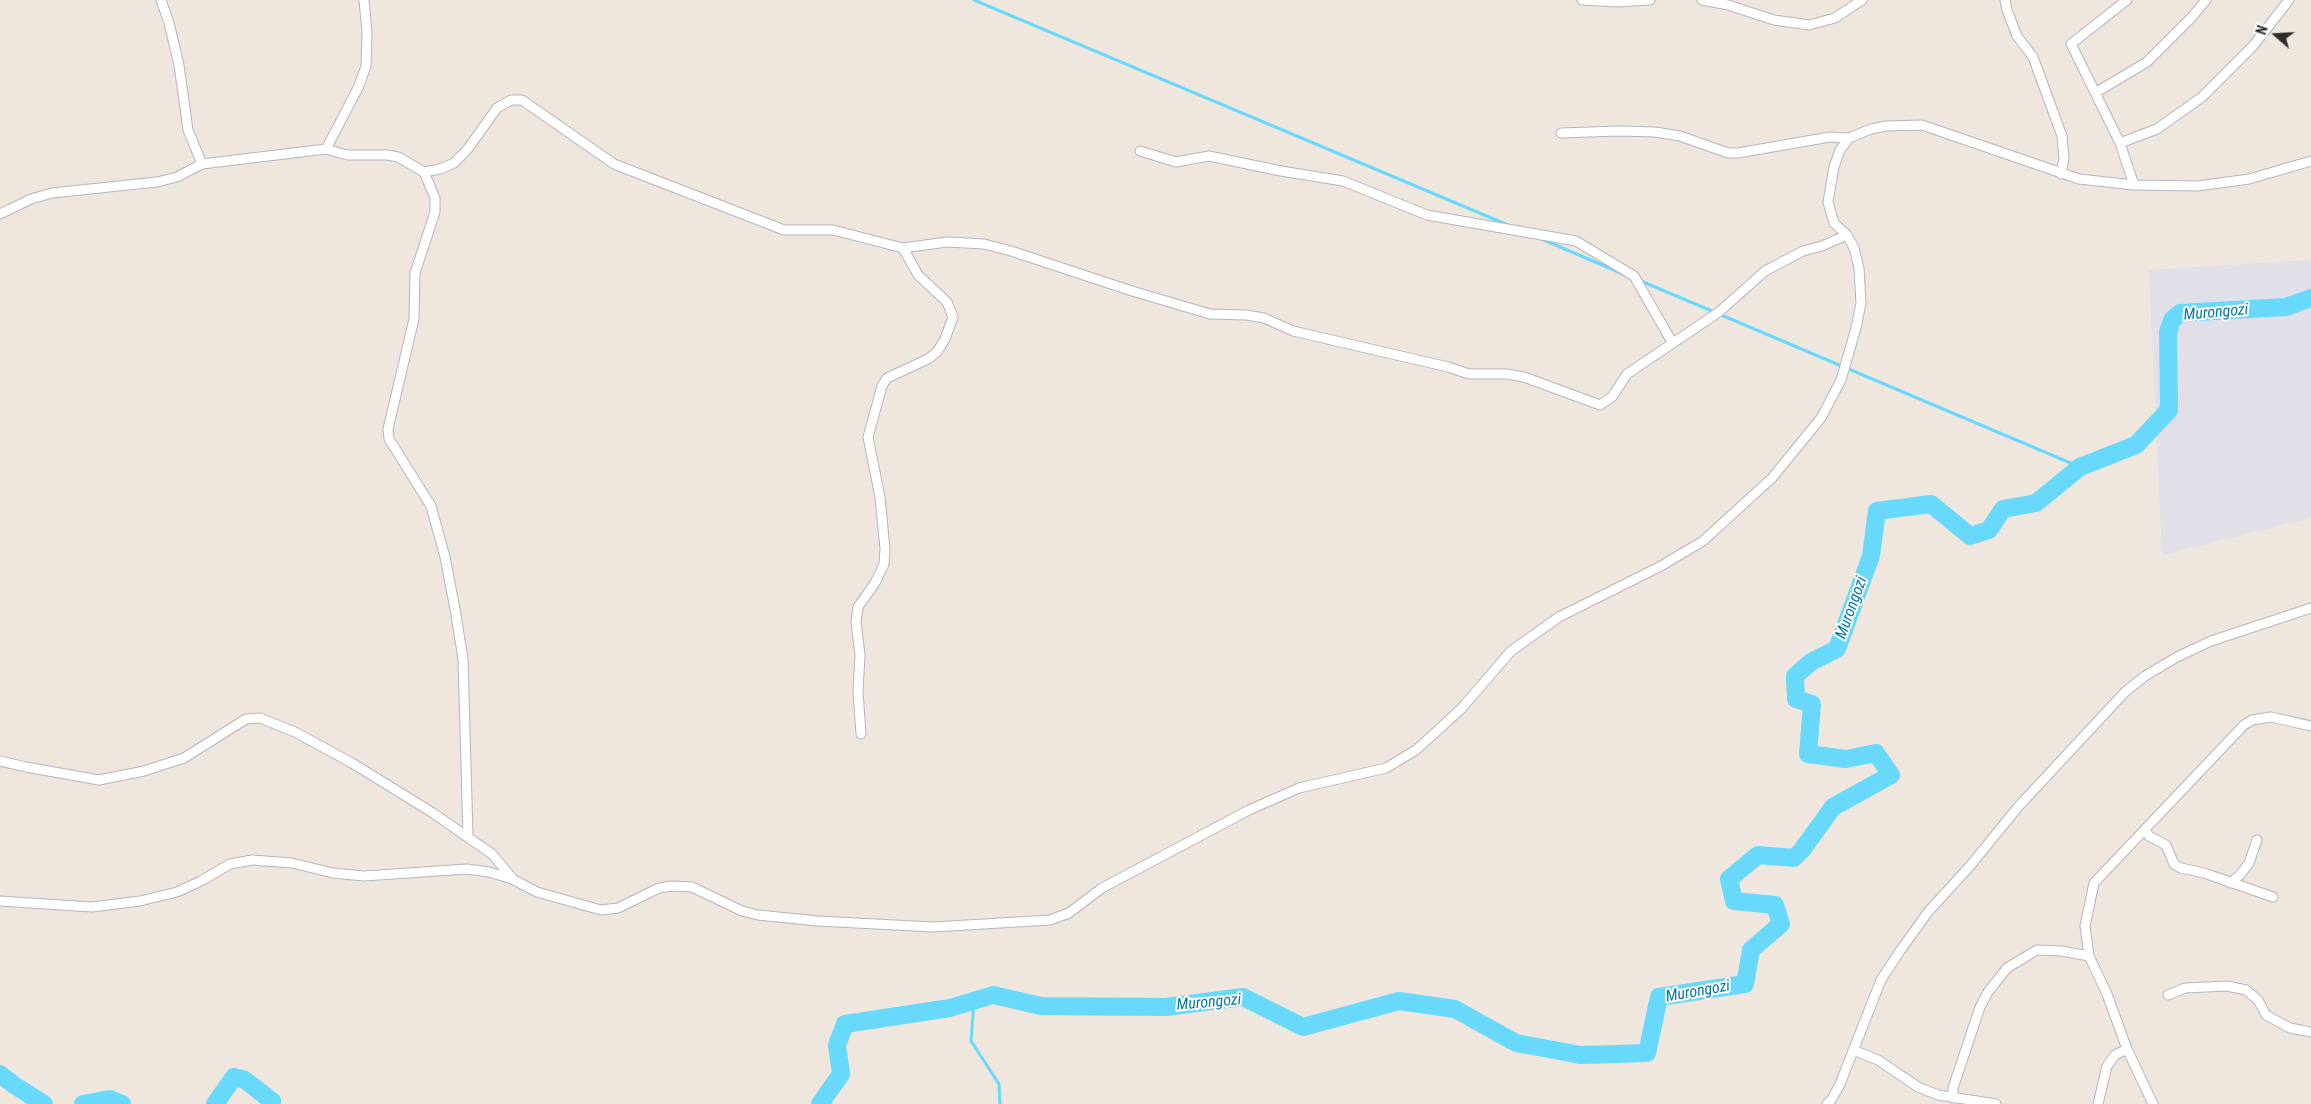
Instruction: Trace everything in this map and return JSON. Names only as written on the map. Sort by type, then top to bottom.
[{"type":"street","points":[[161,0],[169,23],[179,65],[188,130],[202,164]]},
{"type":"street","points":[[326,149],[359,86],[366,66],[367,32],[364,0]]},
{"type":"street","points":[[1582,0],[1617,2],[1650,0]]},
{"type":"street","points":[[1702,0],[1728,5],[1774,20],[1809,25],[1835,18],[1862,0]]},
{"type":"street","points":[[2005,0],[2017,36],[2033,57],[2062,136],[2064,158],[2061,174]]},
{"type":"street","points":[[2127,0],[2071,44],[2120,143],[2134,185]]},
{"type":"street","points":[[2095,94],[2148,62],[2206,0]]},
{"type":"street","points":[[2120,143],[2157,129],[2202,97],[2253,46],[2289,0]]},
{"type":"street","points":[[424,172],[454,163],[467,150],[497,108],[511,100],[522,100],[614,164],[760,222],[794,232],[833,230],[903,248],[947,242],[984,244],[1210,314],[1246,315],[1264,318],[1293,331],[1448,367],[1468,374],[1507,374],[1524,377],[1600,405],[1612,397],[1627,374],[1719,312],[1765,272],[1803,251],[1822,246],[1847,235]]},
{"type":"street","points":[[1561,133],[1619,130],[1655,132],[1680,136],[1728,153],[1738,153],[1830,137],[1849,138],[1871,129],[1886,126],[1922,125],[2061,174],[2100,183],[2134,185],[2198,186],[2249,179],[2311,161]]},
{"type":"street","points":[[0,901],[92,907],[140,901],[177,892],[230,864],[252,860],[292,863],[333,873],[364,876],[466,869],[489,872],[512,878],[537,892],[601,910],[618,908],[659,888],[672,886],[692,887],[742,910],[758,915],[818,921],[933,927],[1050,920],[1069,913],[1102,888],[1249,810],[1299,788],[1386,768],[1416,750],[1461,709],[1511,651],[1559,617],[1661,566],[1703,541],[1772,478],[1821,418],[1841,380],[1861,303],[1859,268],[1854,248],[1847,235],[1834,223],[1828,202],[1834,167],[1840,150],[1849,138]]},
{"type":"street","points":[[0,214],[32,199],[52,193],[157,182],[177,177],[202,164],[326,149],[348,155],[387,154],[398,157],[424,172],[436,198],[435,212],[414,273],[414,319],[388,429],[389,438],[431,506],[454,600],[463,659],[468,836]]},
{"type":"street","points":[[1140,150],[1176,162],[1209,156],[1281,172],[1343,181],[1427,216],[1576,241],[1634,276],[1672,342]]},
{"type":"street","points":[[861,734],[858,692],[860,655],[856,622],[858,607],[875,583],[884,564],[886,549],[880,497],[868,437],[882,386],[887,378],[928,359],[936,352],[945,340],[953,317],[948,302],[914,270],[903,248]]},
{"type":"street","points":[[1827,1104],[1836,1092],[1881,980],[1928,912],[1970,866],[2018,807],[2125,692],[2150,672],[2177,656],[2311,608]]},
{"type":"street","points":[[2153,1104],[2127,1049],[2107,994],[2089,956],[2085,926],[2094,883],[2210,759],[2252,720],[2271,717],[2311,726]]},
{"type":"street","points":[[0,761],[100,780],[184,758],[246,719],[260,718],[295,732],[352,763],[468,836],[492,854],[512,878]]},
{"type":"street","points":[[2145,830],[2149,836],[2166,845],[2174,864],[2273,898]]},
{"type":"street","points":[[2230,883],[2240,875],[2249,863],[2258,840]]},
{"type":"street","points":[[1953,1098],[1953,1088],[1980,1007],[1988,992],[2007,968],[2037,950],[2061,951],[2089,956]]},
{"type":"street","points":[[2168,995],[2185,988],[2227,986],[2246,990],[2258,1000],[2266,1015],[2290,1028],[2311,1032]]},
{"type":"street","points":[[2098,1104],[2107,1066],[2115,1055],[2127,1049]]},
{"type":"street","points":[[1853,1050],[1878,1060],[1918,1087],[1953,1098],[1996,1104]]},
{"type":"shaded area","points":[[2311,260],[2311,518],[2162,555],[2149,270]]},
{"type":"waterway","points":[[974,0],[1508,225]]},
{"type":"waterway","points":[[1539,238],[1621,273]]},
{"type":"waterway","points":[[1641,281],[2080,467]]},
{"type":"waterway","name":"Murongozi","points":[[820,1104],[841,1074],[837,1045],[845,1024],[950,1008],[993,995],[1041,1006],[1166,1007],[1243,997],[1303,1027],[1399,1001],[1455,1009],[1516,1043],[1581,1055],[1647,1053],[1659,997],[1745,984],[1751,950],[1781,924],[1775,905],[1734,901],[1729,879],[1758,855],[1794,858],[1833,807],[1891,775],[1876,753],[1846,759],[1808,754],[1812,704],[1796,699],[1795,676],[1811,662],[1837,649],[1871,556],[1877,511],[1931,504],[1970,536],[1989,530],[2003,509],[2036,503],[2080,467],[2136,445],[2169,410],[2168,332],[2172,320],[2180,313],[2286,307],[2311,298]]},
{"type":"waterway","points":[[974,1002],[971,1041],[999,1084],[1000,1104]]},
{"type":"waterway","name":"Murongozi","points":[[0,1074],[44,1104]]},
{"type":"waterway","name":"Murongozi","points":[[215,1104],[234,1077],[245,1080],[272,1101],[271,1104]]},
{"type":"waterway","name":"Murongozi","points":[[83,1104],[110,1099],[122,1104]]}]
